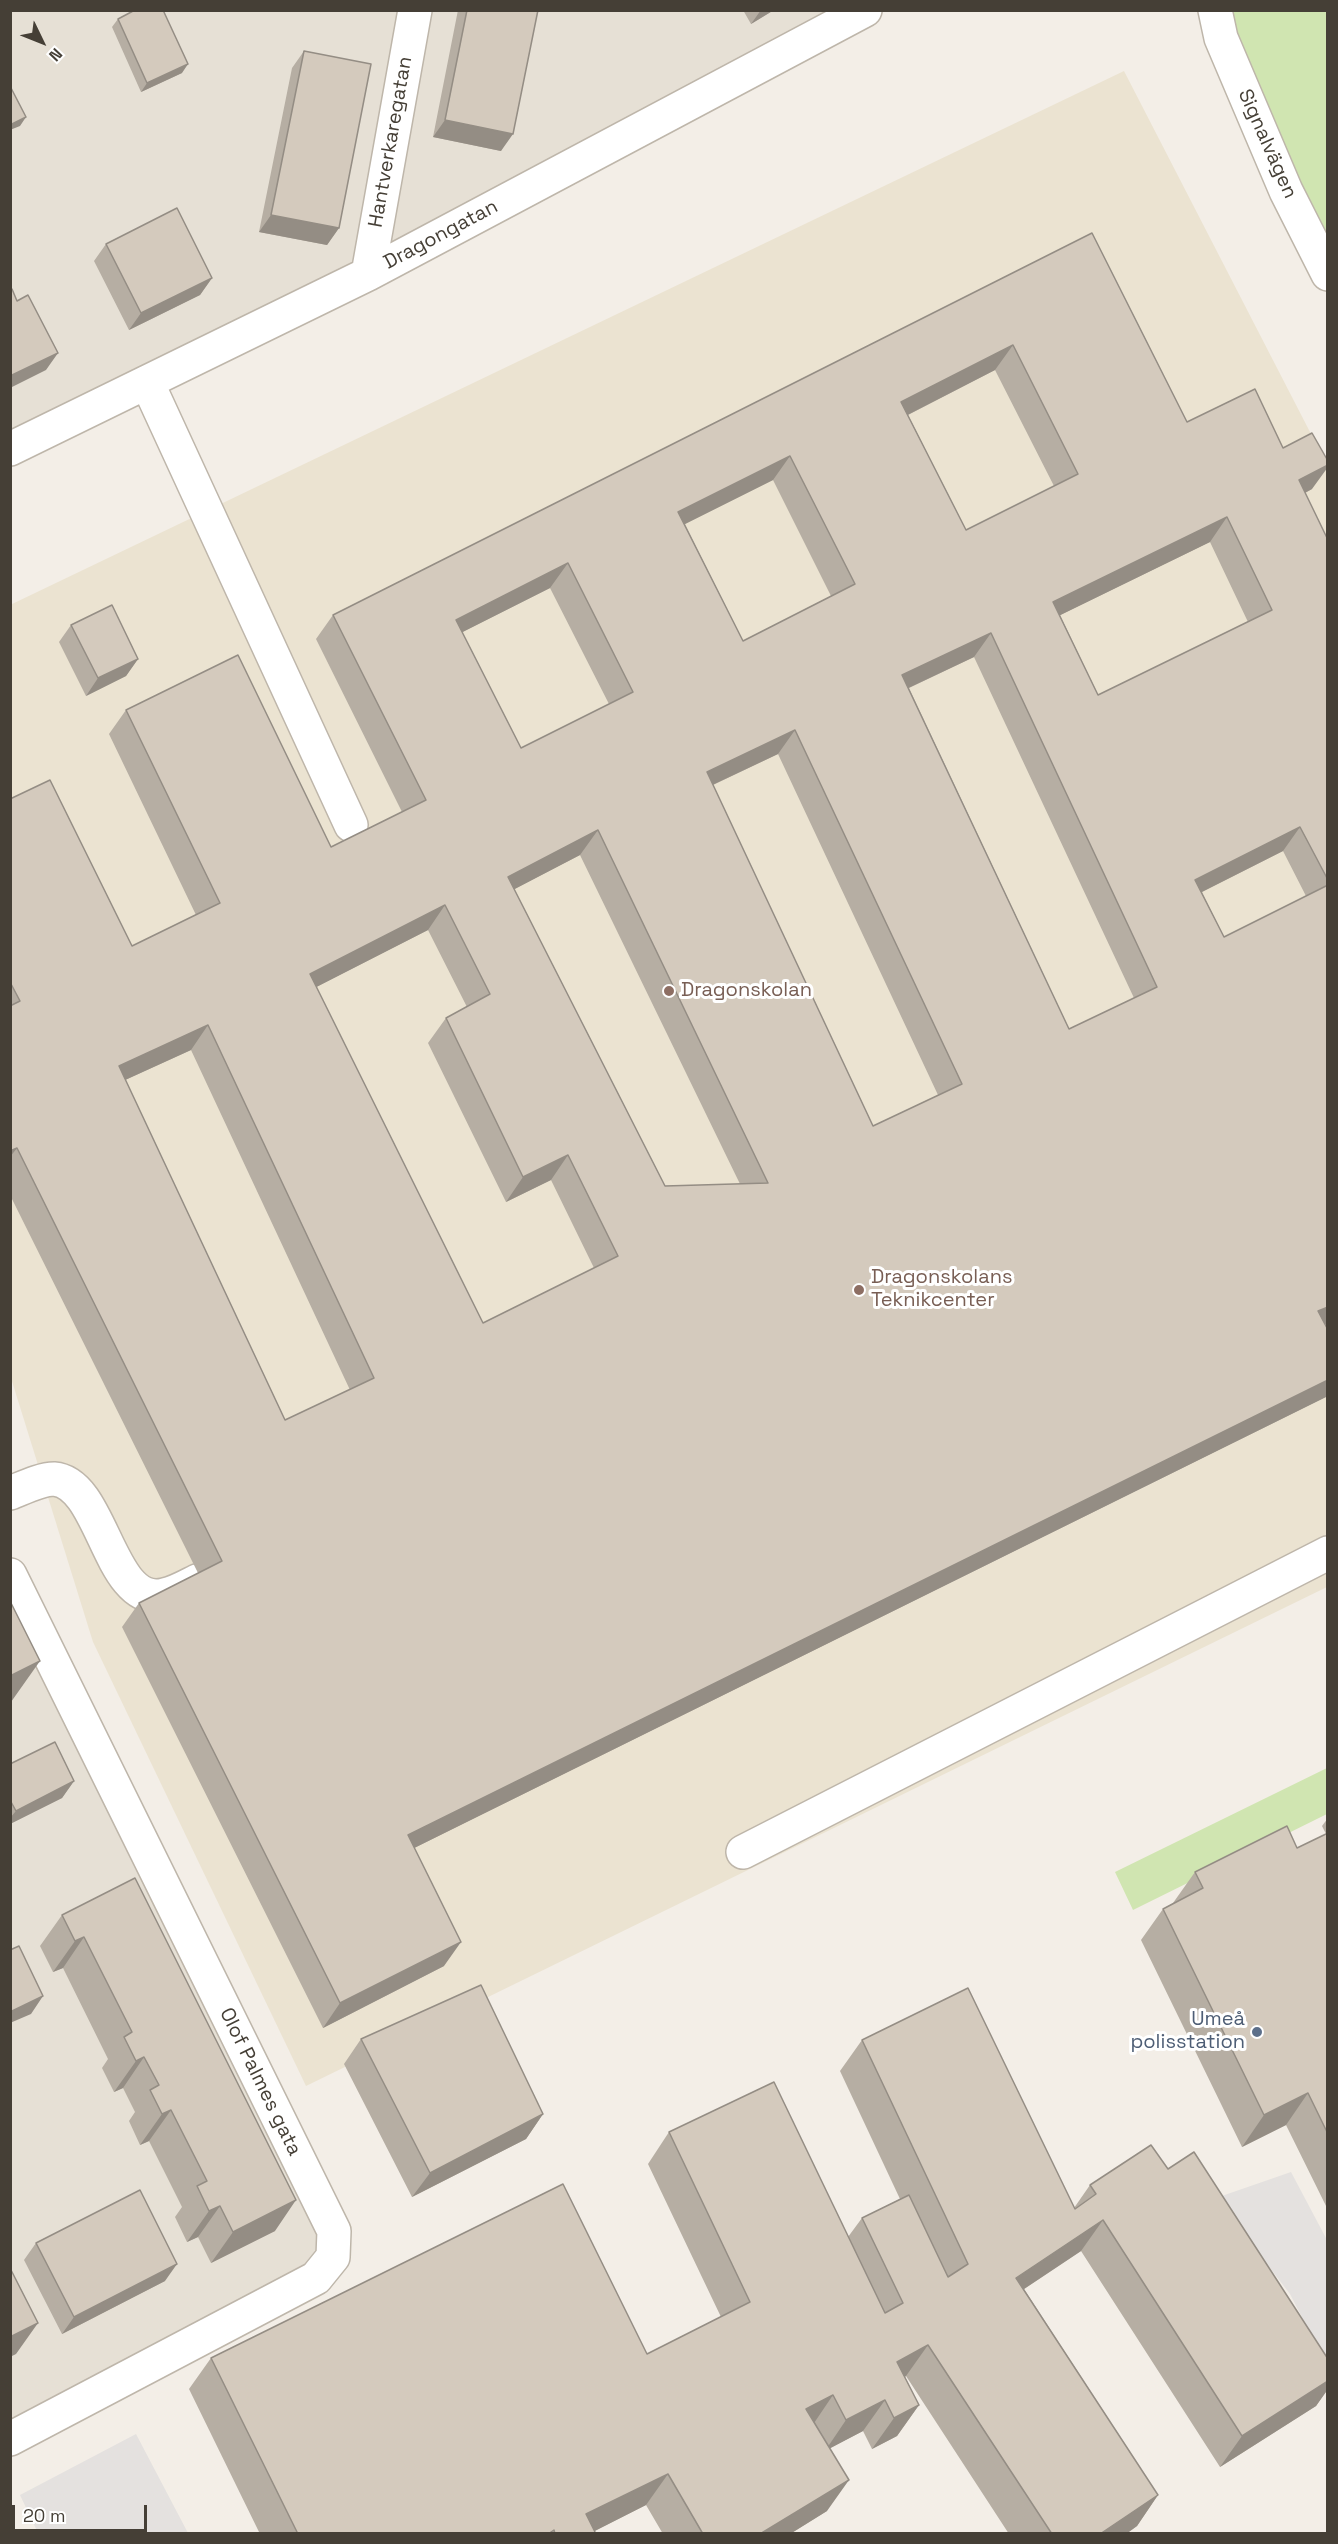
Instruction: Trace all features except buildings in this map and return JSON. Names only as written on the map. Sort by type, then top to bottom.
[{"type":"street","name":"Hantverkaregatan","points":[[368,274],[415,10]]},
{"type":"street","name":"Dragongatan","points":[[10,449],[368,274],[864,10]]},
{"type":"street","name":"Signalvägen","points":[[1215,10],[1221,38],[1286,191],[1328,273]]},
{"type":"street","points":[[147,382],[351,825]]},
{"type":"street","points":[[10,1493],[54,1479],[69,1485],[82,1496],[94,1516],[119,1570],[132,1585],[147,1594],[162,1596],[202,1579]]},
{"type":"street","points":[[742,1852],[1328,1553]]},
{"type":"street","name":"Olof Palmes gata","points":[[10,1575],[334,2230],[333,2257],[316,2278],[10,2439]]},
{"type":"shaded area","points":[[11,11],[865,11],[11,449]]},
{"type":"shaded area","name":"Dragonskolan","points":[[1124,71],[1327,465],[1327,1587],[306,2086],[93,1642],[11,1378],[10,605]]},
{"type":"shaded area","points":[[10,1575],[333,2257],[10,2439]]},
{"type":"shaded area","points":[[1291,2172],[1327,2240],[1327,2366],[1290,2294],[1216,2198]]},
{"type":"shaded area","points":[[136,2434],[188,2533],[38,2533],[20,2495]]},
{"type":"green space","points":[[1215,11],[1327,11],[1327,274]]},
{"type":"green space","points":[[1327,1768],[1327,1814],[1133,1910],[1115,1872]]},
{"type":"place","name":"Dragonskolan","points":[[669,991]]},
{"type":"place","name":"Dragonskolans Teknikcenter","points":[[859,1290]]},
{"type":"place","name":"Umeå polisstation","points":[[1257,2032]]}]
